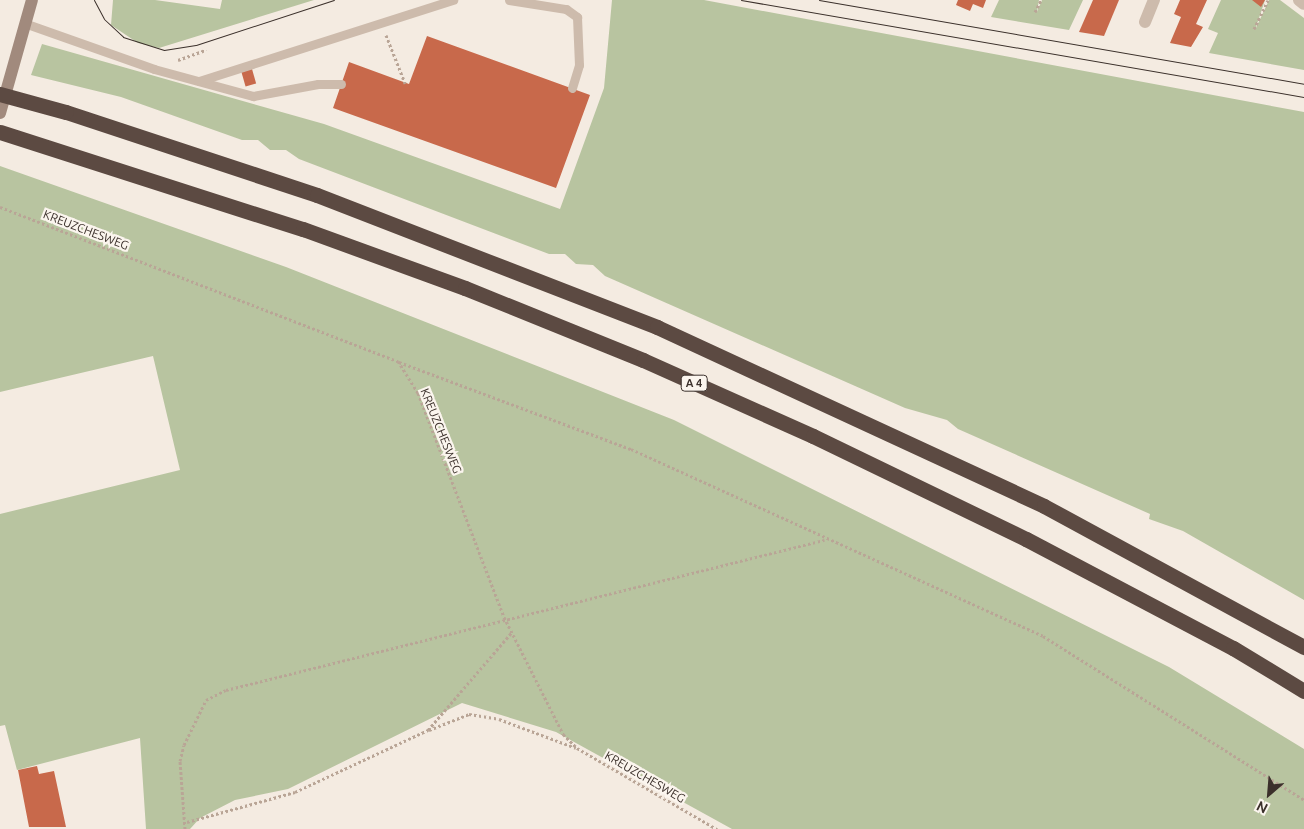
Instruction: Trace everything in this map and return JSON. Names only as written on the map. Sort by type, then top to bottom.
[{"type":"highway","points":[[0,94],[66,112],[317,195],[657,327],[1044,506],[1304,646]]},
{"type":"highway","name":"A 4","points":[[0,132],[52,146],[330,238],[643,360],[813,436],[1026,539],[1233,648],[1304,691]]},
{"type":"main road","points":[[0,113],[32,0]]},
{"type":"street","points":[[1145,22],[1154,0]]},
{"type":"street","points":[[1298,0],[1304,4]]},
{"type":"lane","points":[[198,81],[453,0]]},
{"type":"lane","points":[[509,0],[566,9],[577,17],[580,47],[572,88]]},
{"type":"lane","points":[[26,24],[198,81],[253,96],[318,84],[341,84]]},
{"type":"path","points":[[1036,12],[1041,0]]},
{"type":"path","points":[[1254,29],[1268,0]]},
{"type":"path","points":[[381,24],[405,83]]},
{"type":"path","name":"KREUZCHESWEG","points":[[0,207],[398,361],[418,393],[504,617],[550,713],[577,748],[716,829]]},
{"type":"path","points":[[398,361],[631,449],[826,540],[1043,636],[1304,800]]},
{"type":"path","points":[[185,829],[187,822],[180,761],[206,700],[226,690],[504,617],[826,540]]},
{"type":"path","points":[[428,730],[511,632]]},
{"type":"path","points":[[187,822],[295,792],[428,730],[469,714],[499,718],[577,748]]},
{"type":"green space","points":[[113,0],[155,0],[220,9],[222,0],[314,0],[159,48],[138,43],[111,25]]},
{"type":"green space","points":[[612,0],[704,0],[1304,112],[1304,600],[1183,531],[1149,519],[1150,514],[958,429],[947,420],[905,408],[605,276],[593,265],[576,264],[565,254],[549,254],[299,159],[286,150],[270,150],[258,140],[242,140],[121,97],[31,75],[42,44],[324,124],[560,209],[604,88]]},
{"type":"green space","points":[[999,0],[1039,0],[1037,12],[1042,0],[1083,0],[1069,30],[991,17]]},
{"type":"green space","points":[[1221,0],[1265,0],[1255,30],[1269,0],[1280,0],[1304,18],[1304,70],[1209,53],[1218,33],[1208,29]]},
{"type":"green space","points":[[0,166],[286,267],[674,420],[1169,667],[1304,749],[1304,829],[732,829],[556,732],[462,703],[288,789],[235,800],[200,818],[190,829],[146,829],[140,738],[17,770],[5,725],[0,726],[0,514],[180,470],[153,356],[0,392]]},
{"type":"building","points":[[958,0],[986,0],[983,8],[973,4],[970,11],[956,5]]},
{"type":"building","points":[[1093,0],[1119,0],[1104,36],[1079,32]]},
{"type":"building","points":[[1180,0],[1207,0],[1196,24],[1203,27],[1191,47],[1170,43],[1181,17],[1174,14]]},
{"type":"building","points":[[1252,0],[1265,0],[1261,7]]},
{"type":"building","points":[[427,36],[590,95],[556,188],[333,108],[349,62],[409,84]]},
{"type":"building","points":[[252,69],[256,83],[246,86],[241,72]]},
{"type":"building","points":[[37,766],[39,774],[54,771],[66,827],[29,827],[18,770]]},
{"type":"tram line","points":[[94,0],[104,19],[123,37],[164,50],[196,45],[334,0]]},
{"type":"tram line","points":[[741,0],[1304,97]]},
{"type":"tram line","points":[[819,0],[1304,84]]}]
